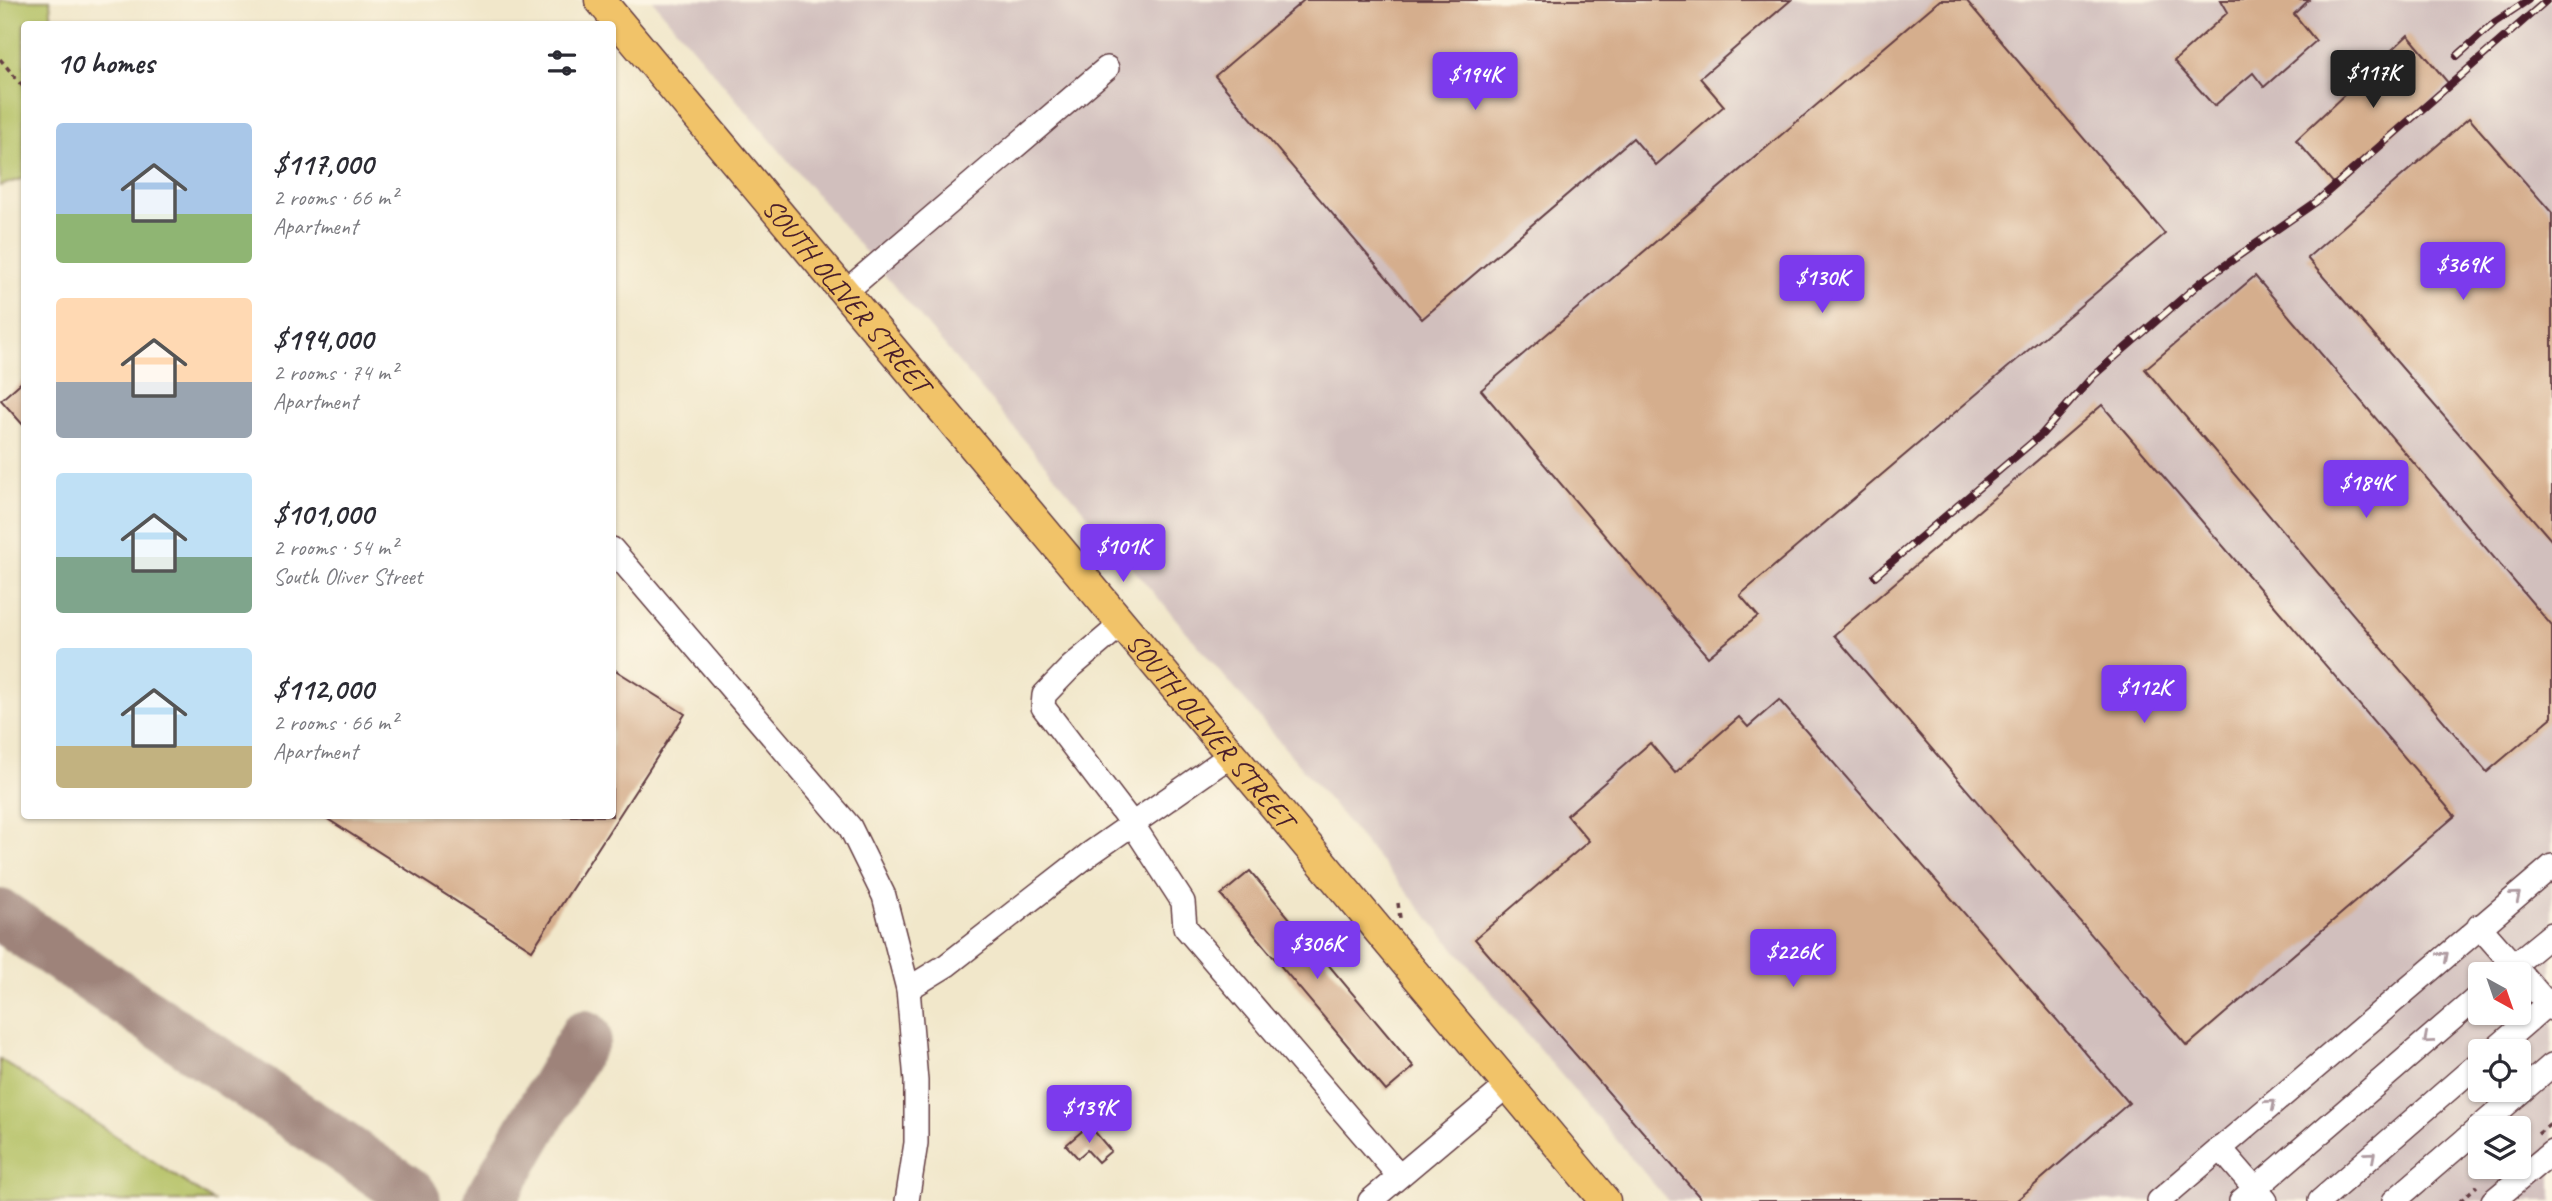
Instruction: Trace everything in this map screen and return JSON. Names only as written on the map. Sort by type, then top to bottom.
[{"type":"main road","name":"SOUTH OLIVER STREET","points":[[600,0],[1605,1201]]},
{"type":"street","points":[[845,292],[1107,68]]},
{"type":"street","points":[[616,554],[850,827],[884,896],[908,989],[916,1082],[916,1143],[907,1201]]},
{"type":"street","points":[[1123,624],[1071,667],[1044,695],[1043,707],[1133,825],[1183,902],[1185,927],[1399,1176]]},
{"type":"street","points":[[908,989],[947,965],[1088,855],[1231,755]]},
{"type":"street","points":[[2159,1201],[2552,866]]},
{"type":"street","points":[[2480,926],[2503,962]]},
{"type":"street","points":[[2518,962],[2552,933]]},
{"type":"street","points":[[2508,1039],[2550,1004],[2531,989]]},
{"type":"street","points":[[2220,1148],[2254,1197],[2468,1006]]},
{"type":"street","points":[[2395,1201],[2552,1065]]},
{"type":"street","points":[[2320,1201],[2468,1072]]},
{"type":"street","points":[[1370,1201],[1508,1084]]},
{"type":"street","points":[[2493,1201],[2552,1152]]},
{"type":"path","points":[[0,59],[21,84]]},
{"type":"shaded area","points":[[652,0],[2552,0],[2552,1201],[1668,1201]]},
{"type":"green space","points":[[0,0],[50,0],[52,21],[21,21],[21,179],[0,186]]},
{"type":"green space","points":[[0,1059],[213,1201],[0,1201]]},
{"type":"building","points":[[1304,0],[1791,0],[1700,78],[1724,106],[1656,165],[1633,138],[1422,319],[1215,76]]},
{"type":"building","points":[[1940,0],[1966,0],[2165,234],[1740,595],[1758,616],[1708,657],[1481,390]]},
{"type":"building","points":[[2221,0],[2309,0],[2294,14],[2316,41],[2264,87],[2253,73],[2214,106],[2174,61],[2228,12]]},
{"type":"building","points":[[2408,35],[2449,84],[2335,185],[2296,140]]},
{"type":"building","points":[[2469,118],[2552,213],[2552,541],[2307,258]]},
{"type":"building","points":[[2255,276],[2552,626],[2552,717],[2487,772],[2145,369]]},
{"type":"building","points":[[21,383],[21,423],[1,400]]},
{"type":"building","points":[[2102,405],[2455,816],[2187,1046],[1834,635]]},
{"type":"building","points":[[616,671],[685,714],[532,950],[328,819],[616,819]]},
{"type":"building","points":[[1779,700],[2129,1103],[2016,1201],[1703,1201],[1475,939],[1589,841],[1567,815],[1650,743],[1675,773],[1739,717],[1748,727]]},
{"type":"building","points":[[1250,871],[1414,1067],[1386,1091],[1221,895]]},
{"type":"building","points":[[1089,1125],[1111,1151],[1098,1162],[1087,1150],[1078,1158],[1066,1145]]},
{"type":"taxiway","points":[[0,915],[411,1194],[415,1201]]},
{"type":"taxiway","points":[[489,1201],[585,1036]]},
{"type":"railway","points":[[2457,56],[2495,22],[2528,0]]},
{"type":"railway","points":[[1875,576],[2042,434],[2093,376],[2201,282],[2316,202],[2547,0]]}]
